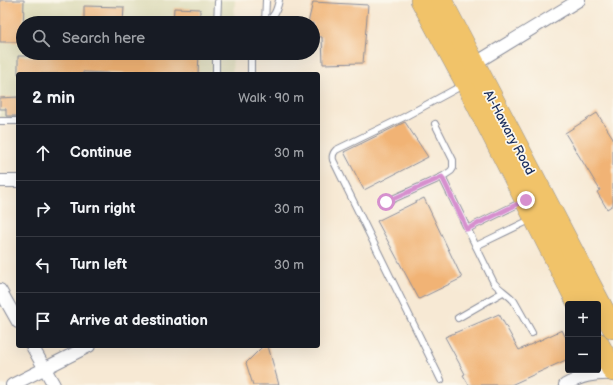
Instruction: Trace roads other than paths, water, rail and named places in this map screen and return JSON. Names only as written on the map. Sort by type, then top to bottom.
[{"type":"highway","name":"Al-Hawary Road","points":[[421,0],[466,83],[576,301]]},
{"type":"highway","name":"Al-Hawary Road","points":[[441,0],[612,326]]},
{"type":"highway","points":[[601,349],[613,371]]},
{"type":"street","points":[[474,64],[579,0]]},
{"type":"street","points":[[0,181],[16,181]]},
{"type":"street","points":[[0,290],[16,318]]},
{"type":"street","points":[[33,348],[54,385]]},
{"type":"street","points":[[12,385],[85,348]]},
{"type":"street","points":[[565,385],[581,374],[613,374]]},
{"type":"lane","points":[[265,16],[266,0]]},
{"type":"lane","points":[[274,16],[280,0]]},
{"type":"lane","points":[[217,16],[218,2]]},
{"type":"lane","points":[[216,60],[216,72]]},
{"type":"lane","points":[[251,60],[251,72]]},
{"type":"lane","points":[[441,380],[332,157],[336,150],[404,117],[466,83]]},
{"type":"lane","points":[[0,121],[16,122]]},
{"type":"lane","points":[[386,202],[442,177],[451,171],[454,164],[453,160],[435,124]]},
{"type":"lane","points":[[442,177],[494,283],[503,292],[511,297],[532,333]]},
{"type":"lane","points":[[467,229],[530,209]]},
{"type":"lane","points":[[476,246],[530,209]]},
{"type":"lane","points":[[458,318],[503,292]]}]
